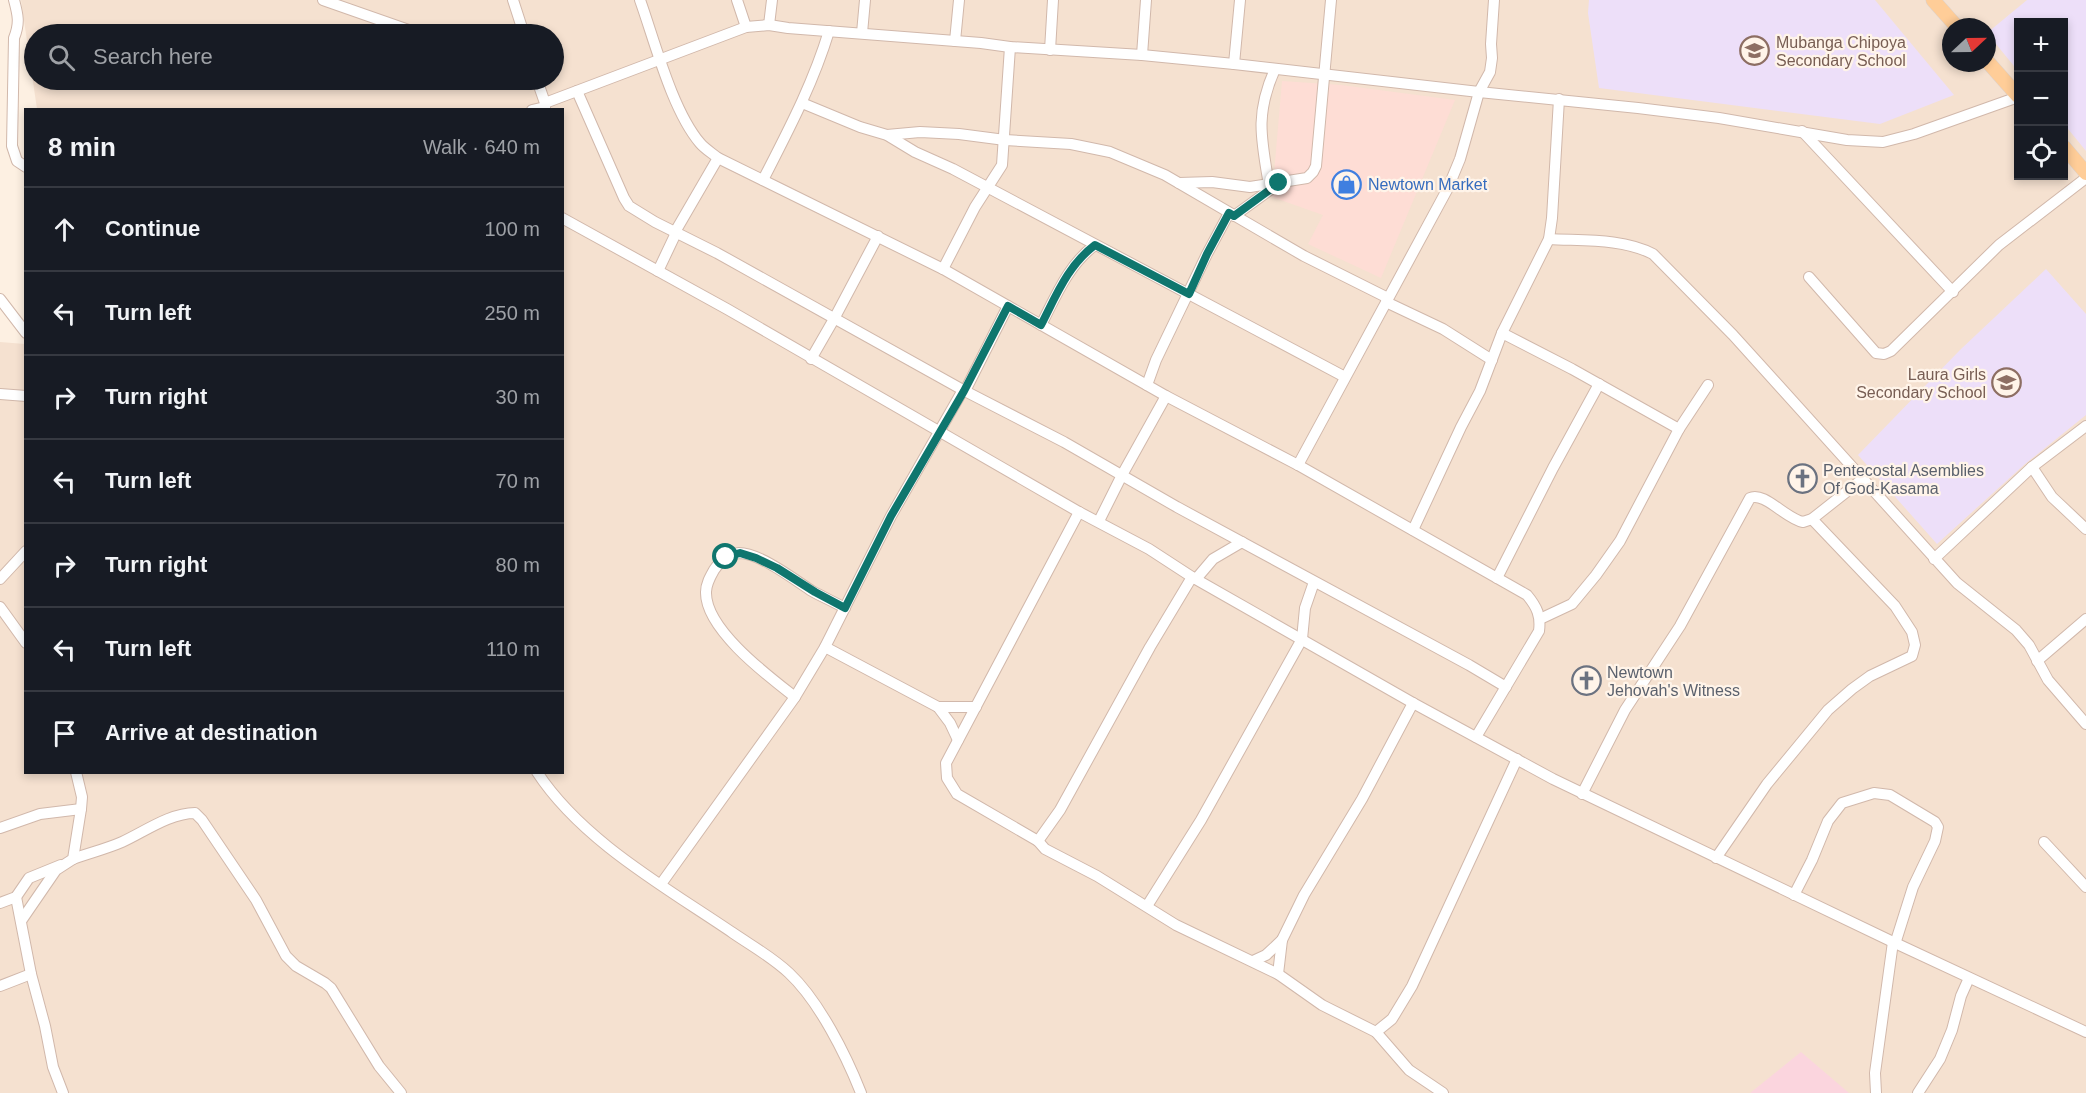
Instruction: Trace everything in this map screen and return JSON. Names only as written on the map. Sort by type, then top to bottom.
[{"type":"main road","points":[[1933,0],[1949,18]]},
{"type":"main road","points":[[1996,70],[2014,91]]},
{"type":"main road","points":[[2068,152],[2086,173]]},
{"type":"street","points":[[14,0],[19,17],[14,38],[12,146],[17,161],[24,166]]},
{"type":"street","points":[[323,0],[391,24]]},
{"type":"street","points":[[513,0],[521,24]]},
{"type":"street","points":[[640,0],[674,96],[690,130],[701,145],[718,158],[943,270],[1166,396],[1298,465],[1527,596],[1535,605],[1540,619],[1539,631],[1476,737]]},
{"type":"street","points":[[737,0],[746,27]]},
{"type":"street","points":[[769,25],[772,0]]},
{"type":"street","points":[[862,33],[865,0]]},
{"type":"street","points":[[955,41],[959,0]]},
{"type":"street","points":[[1050,50],[1053,0]]},
{"type":"street","points":[[1142,55],[1146,0]]},
{"type":"street","points":[[1234,64],[1240,0]]},
{"type":"street","points":[[1179,183],[1212,182],[1250,187],[1307,178],[1313,172],[1316,166],[1332,0]]},
{"type":"street","points":[[1298,465],[1448,188],[1460,159],[1479,92],[1490,72],[1494,0]]},
{"type":"street","points":[[540,90],[545,107],[577,92],[746,27],[769,25],[1234,64],[1661,111],[1802,131],[1847,140],[1882,142],[1914,134],[2014,99]]},
{"type":"street","points":[[763,180],[818,67],[829,31]]},
{"type":"street","points":[[943,270],[987,188],[1002,165],[1010,47]]},
{"type":"street","points":[[1274,184],[1262,146],[1260,118],[1264,98],[1275,69]]},
{"type":"street","points":[[577,92],[629,206],[964,391],[1018,417],[1506,687]]},
{"type":"street","points":[[1413,530],[1480,391],[1502,333],[1549,239],[1559,99]]},
{"type":"street","points":[[802,103],[860,127],[887,135],[915,152],[954,170],[1345,377]]},
{"type":"street","points":[[1802,131],[1953,292]]},
{"type":"street","points":[[887,135],[929,132],[1091,147],[1132,161],[1179,183],[1304,256],[1443,329],[1492,360]]},
{"type":"street","points":[[658,271],[676,232],[718,158]]},
{"type":"street","points":[[1809,277],[1876,353],[1884,354],[1891,351],[1999,245],[2086,178]]},
{"type":"street","points":[[1148,385],[1156,360],[1207,254],[1232,214],[1274,184]]},
{"type":"street","points":[[564,219],[1079,513],[1099,521],[1413,703],[1582,794],[2086,1032]]},
{"type":"street","points":[[811,358],[878,236]]},
{"type":"street","points":[[1549,239],[1624,244],[1642,248],[1653,254],[1733,335],[1957,583],[2016,630],[2029,645],[2048,680],[2086,724]]},
{"type":"street","points":[[1041,325],[1077,259],[1095,245]]},
{"type":"street","points":[[0,299],[24,330]]},
{"type":"street","points":[[661,884],[795,698],[825,647],[886,525],[964,391],[1008,306]]},
{"type":"street","points":[[1502,333],[1679,429]]},
{"type":"street","points":[[1497,578],[1599,384]]},
{"type":"street","points":[[1540,619],[1572,604],[1596,575],[1620,540],[1679,429],[1708,385]]},
{"type":"street","points":[[0,394],[24,396]]},
{"type":"street","points":[[1099,521],[1166,396]]},
{"type":"street","points":[[1934,559],[2032,467],[2086,426]]},
{"type":"street","points":[[2032,467],[2052,497],[2086,529]]},
{"type":"street","points":[[1582,794],[1625,710],[1680,626],[1750,498],[1761,497],[1796,521],[1803,522],[1812,519],[1864,478]]},
{"type":"street","points":[[1079,513],[946,763],[947,778],[953,790],[1038,841],[1045,849],[1079,866],[1176,925],[1278,974],[1322,1005],[1376,1032],[1409,1070],[1443,1093]]},
{"type":"street","points":[[1716,858],[1767,784],[1828,710],[1870,676],[1912,656],[1915,645],[1912,632],[1895,606],[1812,519]]},
{"type":"street","points":[[1038,841],[1060,810],[1150,647],[1194,578],[1213,559],[1242,542]]},
{"type":"street","points":[[0,579],[24,553]]},
{"type":"street","points":[[795,698],[730,639],[709,609],[705,592],[708,580],[716,566],[726,557],[740,553],[777,568],[845,608]]},
{"type":"street","points":[[1147,906],[1201,820],[1302,639],[1305,608],[1314,582]]},
{"type":"street","points":[[0,607],[24,640]]},
{"type":"street","points":[[2037,661],[2086,619]]},
{"type":"street","points":[[825,647],[938,707],[950,723],[958,740]]},
{"type":"street","points":[[1278,974],[1282,940],[1304,895],[1362,799],[1413,703]]},
{"type":"street","points":[[938,707],[976,707]]},
{"type":"street","points":[[1376,1032],[1392,1019],[1412,986],[1517,759]]},
{"type":"street","points":[[21,921],[51,877],[68,862],[81,808],[82,797],[76,774]]},
{"type":"street","points":[[539,774],[572,814],[630,862],[765,954],[789,973],[816,1006],[847,1062],[861,1093]]},
{"type":"street","points":[[1794,895],[1828,821],[1842,803],[1874,794],[1890,795],[1935,822],[1938,827],[1935,841],[1913,887],[1894,943],[1875,1073],[1876,1093]]},
{"type":"street","points":[[0,828],[40,814],[81,808]]},
{"type":"street","points":[[0,903],[16,897],[29,878],[52,867],[119,843],[170,819],[186,813],[195,813],[256,900],[286,956],[296,966],[331,988],[379,1066],[401,1093]]},
{"type":"street","points":[[2044,842],[2086,887]]},
{"type":"street","points":[[16,897],[53,1067],[63,1093]]},
{"type":"street","points":[[1253,961],[1266,954],[1282,940]]},
{"type":"street","points":[[0,986],[31,974]]},
{"type":"street","points":[[1918,1093],[1940,1059],[1952,1030],[1960,996],[1969,978]]},
{"type":"street","points":[[1389,1046],[1392,1019]]},
{"type":"shaded area","points":[[21,0],[2086,0],[2086,1093],[0,1093],[0,342],[24,344],[24,774],[564,774],[564,108],[37,108],[34,90],[564,90],[564,24],[25,24]]},
{"type":"shaded area","name":"Mubanga Chipoya Secondary School","points":[[1589,0],[1875,0],[1954,95],[1880,124],[1599,88],[1588,13]]},
{"type":"shaded area","points":[[2027,0],[2086,0],[2086,151],[2068,129],[2068,18],[2014,18],[2014,66],[1996,44],[1996,26]]},
{"type":"shaded area","name":"Newtown Market","points":[[1282,81],[1341,85],[1455,100],[1381,278],[1308,244],[1323,215],[1272,197]]},
{"type":"shaded area","name":"Laura Girls Secondary School","points":[[2046,269],[2086,314],[2086,415],[2025,464],[1937,544],[1858,455],[1960,350]]},
{"type":"shaded area","points":[[1801,1052],[1849,1093],[1750,1093]]},
{"type":"place","name":"Mubanga Chipoya Secondary School","points":[[1755,51]]},
{"type":"place","name":"Newtown Market","points":[[1347,184]]},
{"type":"place","name":"Laura Girls Secondary School","points":[[2007,383]]},
{"type":"place","name":"Pentecostal Asemblies Of God-Kasama","points":[[1802,479]]},
{"type":"place","name":"Newtown Jehovah's Witness","points":[[1586,681]]},
{"type":"route","points":[[726,557],[740,553],[756,558],[845,608],[876,543],[964,391],[1008,306],[1041,325],[1077,259],[1095,245],[1189,294],[1229,213],[1234,216],[1279,183]]}]
